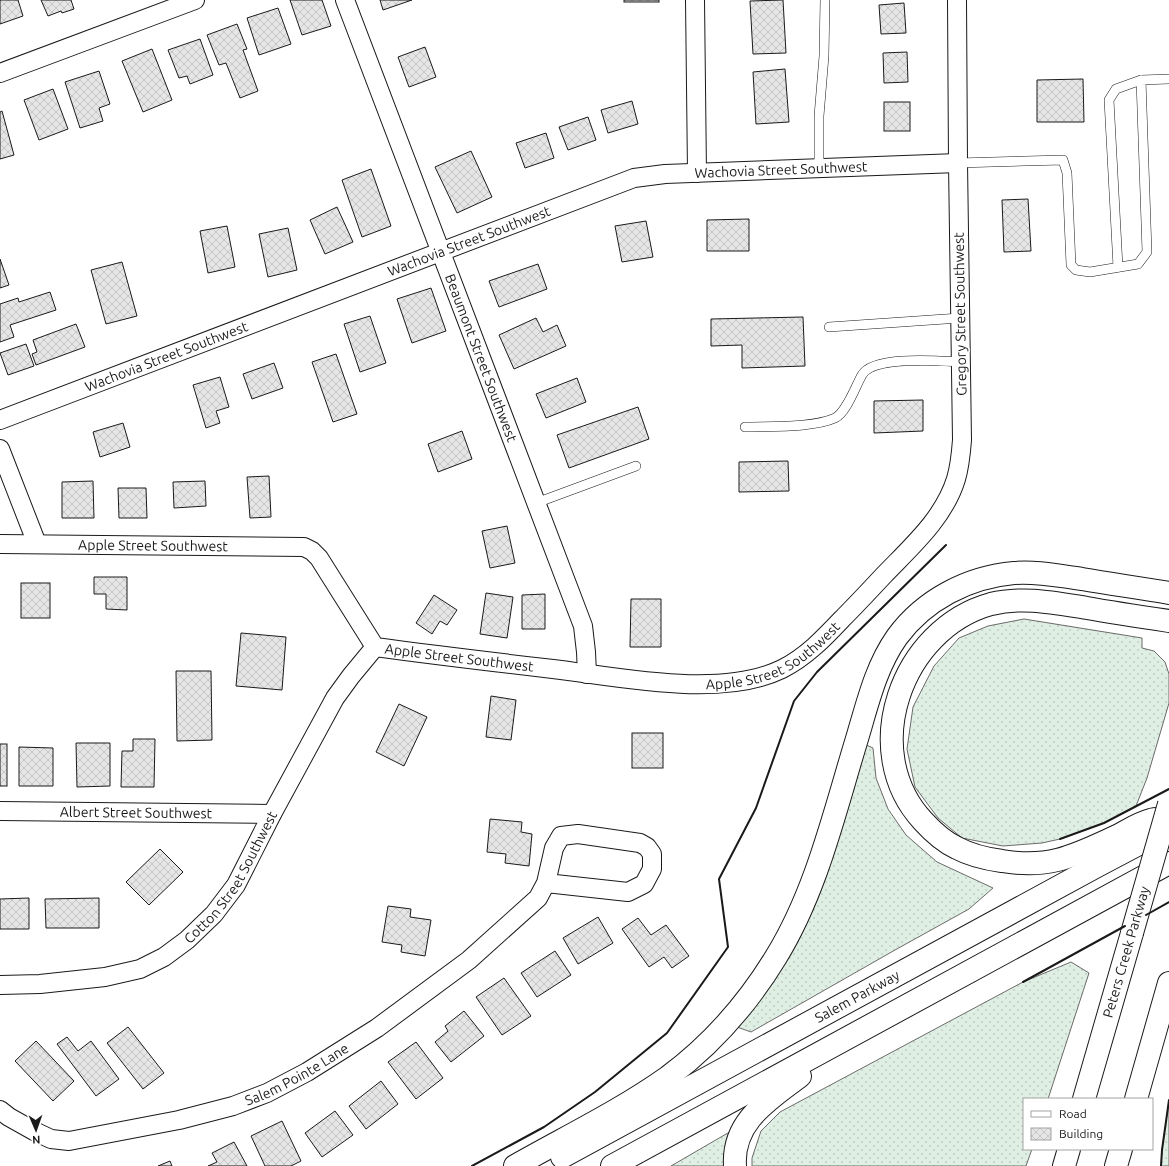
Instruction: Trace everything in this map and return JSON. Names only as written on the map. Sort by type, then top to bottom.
[{"type":"main road","points":[[515,1166],[632,1101],[669,1076],[722,1028],[740,1008],[776,956],[805,899],[829,831],[879,669],[897,637],[921,611],[935,600],[967,583],[1000,574],[1048,574],[1169,593]]},
{"type":"main road","points":[[1169,621],[1032,600],[990,604],[963,615],[929,642],[912,666],[905,680],[895,710],[892,743],[897,774],[910,803],[918,816],[942,839],[957,848],[973,854],[1003,862],[1019,863],[1056,861],[1088,850],[1152,819],[1169,819]]},
{"type":"main road","name":"Peters Creek Parkway","points":[[1084,1098],[1169,804]]},
{"type":"main road","name":"Salem Parkway","points":[[546,1166],[1169,828]]},
{"type":"main road","points":[[612,1166],[1169,863]]},
{"type":"main road","points":[[1136,1098],[1169,983]]},
{"type":"main road","points":[[735,1166],[736,1147],[741,1132],[748,1120],[755,1112],[845,1040]]},
{"type":"main road","points":[[1064,1166],[1069,1150]]},
{"type":"main road","points":[[1116,1166],[1121,1150]]},
{"type":"street","points":[[0,73],[195,0]]},
{"type":"street","name":"Beaumont Street Southwest","points":[[345,0],[583,626],[587,674]]},
{"type":"street","points":[[695,0],[697,172]]},
{"type":"street","name":"Gregory Street Southwest","points":[[866,594],[928,530],[948,498],[956,479],[961,460],[957,0]]},
{"type":"street","name":"Wachovia Street Southwest","points":[[0,420],[634,178],[697,172],[958,163]]},
{"type":"street","points":[[0,449],[37,544]]},
{"type":"street","name":"Apple Street Southwest","points":[[0,544],[304,547],[312,551],[319,558],[375,647],[587,674],[640,680],[698,684],[733,683],[766,676],[796,662],[810,651],[866,594]]},
{"type":"street","name":"Cotton Street Southwest","points":[[0,984],[40,984],[105,977],[140,969],[164,956],[187,940],[214,914],[236,885],[272,814],[335,698],[375,647]]},
{"type":"street","name":"Albert Street Southwest","points":[[0,811],[272,814]]},
{"type":"street","name":"Salem Pointe Lane","points":[[0,1110],[9,1117],[51,1139],[69,1142],[179,1120],[233,1106],[267,1093],[307,1072],[377,1028],[469,960],[538,898],[546,884],[554,848],[561,836],[578,834],[640,843],[647,847],[652,854],[652,869],[644,884],[628,892],[546,884]]},
{"type":"lane","points":[[819,168],[819,116],[824,56],[825,0]]},
{"type":"lane","points":[[1118,267],[1109,100],[1116,89],[1141,80],[1169,79]]},
{"type":"lane","points":[[958,163],[1063,160],[1067,173],[1070,265],[1076,270],[1090,272],[1138,264],[1147,252],[1141,80]]},
{"type":"lane","points":[[829,327],[960,318]]},
{"type":"lane","points":[[745,427],[819,424],[837,417],[852,397],[863,373],[874,364],[910,360],[961,362]]},
{"type":"lane","points":[[536,503],[636,466]]},
{"type":"green space","points":[[1024,619],[1142,638],[1142,648],[1154,651],[1165,662],[1169,674],[1169,703],[1147,778],[1136,806],[1104,823],[1060,839],[1042,843],[1003,846],[962,838],[938,818],[915,787],[907,749],[913,707],[934,666],[959,638],[988,626]]},
{"type":"green space","points":[[864,744],[873,748],[876,778],[888,809],[906,835],[937,862],[993,888],[969,909],[751,1032],[737,1027],[758,1002],[793,950],[818,890]]},
{"type":"green space","points":[[1071,962],[1089,973],[1048,1098],[1023,1098],[1023,1150],[1032,1150],[1026,1166],[752,1166],[752,1158],[761,1131],[780,1112],[1023,982]]},
{"type":"green space","points":[[1169,1100],[1169,1166],[1161,1166],[1162,1150]]},
{"type":"green space","points":[[733,1130],[725,1166],[671,1166]]},
{"type":"building","points":[[0,0],[18,0],[23,16],[0,24]]},
{"type":"building","points":[[41,0],[71,0],[74,9],[62,13],[61,11],[48,16]]},
{"type":"building","points":[[290,0],[322,0],[331,26],[302,35]]},
{"type":"building","points":[[380,0],[412,0],[383,10]]},
{"type":"building","points":[[624,0],[659,0],[659,2],[624,2]]},
{"type":"building","points":[[783,0],[786,53],[753,54],[750,1]]},
{"type":"building","points":[[904,3],[906,33],[881,34],[879,5]]},
{"type":"building","points":[[278,8],[291,44],[259,55],[247,18]]},
{"type":"building","points":[[237,24],[247,49],[243,50],[258,91],[240,98],[226,63],[219,65],[207,35]]},
{"type":"building","points":[[200,39],[213,75],[190,84],[187,76],[179,78],[168,50]]},
{"type":"building","points":[[425,47],[436,77],[409,87],[398,57]]},
{"type":"building","points":[[152,49],[172,100],[143,112],[122,61]]},
{"type":"building","points":[[907,52],[908,82],[884,83],[883,53]]},
{"type":"building","points":[[785,69],[789,122],[756,124],[753,72]]},
{"type":"building","points":[[99,71],[110,104],[99,108],[103,121],[80,128],[65,82]]},
{"type":"building","points":[[1083,79],[1084,122],[1037,122],[1037,80]]},
{"type":"building","points":[[53,89],[68,129],[39,140],[24,100]]},
{"type":"building","points":[[632,101],[638,124],[608,133],[601,110]]},
{"type":"building","points":[[884,102],[910,102],[910,131],[884,131]]},
{"type":"building","points":[[2,111],[14,155],[0,159],[0,112]]},
{"type":"building","points":[[588,117],[596,140],[568,150],[559,127]]},
{"type":"building","points":[[546,133],[554,158],[525,168],[516,143]]},
{"type":"building","points":[[471,151],[492,197],[457,213],[435,167]]},
{"type":"building","points":[[371,169],[391,226],[362,237],[342,180]]},
{"type":"building","points":[[1028,199],[1031,251],[1004,252],[1002,200]]},
{"type":"building","points":[[337,207],[353,242],[325,254],[310,220]]},
{"type":"building","points":[[749,219],[749,251],[707,251],[707,220]]},
{"type":"building","points":[[646,221],[653,257],[622,262],[615,226]]},
{"type":"building","points":[[227,226],[235,267],[208,273],[200,231]]},
{"type":"building","points":[[288,228],[297,270],[268,277],[259,234]]},
{"type":"building","points":[[0,259],[9,285],[0,288]]},
{"type":"building","points":[[122,262],[137,316],[106,324],[91,270]]},
{"type":"building","points":[[538,264],[547,289],[499,307],[489,281]]},
{"type":"building","points":[[431,288],[446,331],[412,343],[397,299]]},
{"type":"building","points":[[50,292],[56,310],[10,325],[14,337],[0,342],[0,304],[18,298],[19,302]]},
{"type":"building","points":[[370,316],[386,363],[360,372],[344,324]]},
{"type":"building","points":[[803,317],[805,366],[742,368],[742,345],[711,346],[711,319]]},
{"type":"building","points":[[536,318],[543,332],[557,325],[566,346],[514,369],[499,335]]},
{"type":"building","points":[[76,324],[85,347],[36,365],[32,354],[37,352],[33,340]]},
{"type":"building","points":[[26,344],[34,366],[8,375],[0,353]]},
{"type":"building","points":[[336,354],[357,414],[333,422],[312,362]]},
{"type":"building","points":[[274,363],[283,388],[252,399],[243,374]]},
{"type":"building","points":[[220,377],[229,407],[216,411],[220,423],[206,428],[193,385]]},
{"type":"building","points":[[577,378],[586,402],[546,418],[536,394]]},
{"type":"building","points":[[923,400],[923,431],[874,433],[874,401]]},
{"type":"building","points":[[638,407],[649,439],[569,468],[557,435]]},
{"type":"building","points":[[123,423],[130,447],[100,457],[93,432]]},
{"type":"building","points":[[462,431],[472,459],[438,472],[428,444]]},
{"type":"building","points":[[788,461],[789,491],[739,492],[739,462]]},
{"type":"building","points":[[269,476],[271,517],[250,518],[247,477]]},
{"type":"building","points":[[93,481],[94,518],[62,518],[62,482]]},
{"type":"building","points":[[205,481],[206,506],[174,508],[173,482]]},
{"type":"building","points":[[118,488],[146,488],[147,518],[119,518]]},
{"type":"building","points":[[507,526],[515,563],[490,568],[482,531]]},
{"type":"building","points":[[94,577],[127,577],[127,610],[106,609],[106,594],[94,594]]},
{"type":"building","points":[[21,583],[50,583],[50,618],[21,618]]},
{"type":"building","points":[[486,593],[513,597],[507,638],[480,634]]},
{"type":"building","points":[[545,594],[545,629],[522,629],[522,595]]},
{"type":"building","points":[[434,595],[457,610],[447,625],[440,621],[432,634],[416,623]]},
{"type":"building","points":[[631,599],[661,599],[661,647],[630,647]]},
{"type":"building","points":[[241,633],[286,637],[282,690],[236,686]]},
{"type":"building","points":[[176,671],[211,671],[212,740],[177,741]]},
{"type":"building","points":[[491,696],[516,700],[511,740],[486,737]]},
{"type":"building","points":[[399,704],[427,717],[404,766],[376,752]]},
{"type":"building","points":[[632,733],[663,733],[663,768],[632,768]]},
{"type":"building","points":[[133,739],[155,739],[154,787],[121,787],[122,751],[133,751]]},
{"type":"building","points":[[76,743],[110,743],[110,786],[77,787]]},
{"type":"building","points":[[0,744],[7,744],[7,786],[0,786]]},
{"type":"building","points":[[19,747],[53,748],[53,786],[19,786]]},
{"type":"building","points":[[490,819],[522,822],[521,832],[532,834],[529,866],[505,863],[506,854],[487,852]]},
{"type":"building","points":[[160,849],[183,872],[149,905],[126,882]]},
{"type":"building","points":[[29,898],[29,929],[0,929],[0,899]]},
{"type":"building","points":[[99,898],[99,928],[46,928],[45,899]]},
{"type":"building","points":[[388,906],[411,909],[410,917],[431,920],[425,956],[401,952],[402,945],[382,942]]},
{"type":"building","points":[[598,917],[613,943],[578,964],[563,938]]},
{"type":"building","points":[[638,918],[651,935],[666,925],[689,956],[672,968],[664,957],[649,967],[622,929]]},
{"type":"building","points":[[555,951],[571,975],[537,997],[521,973]]},
{"type":"building","points":[[504,978],[531,1016],[502,1035],[476,997]]},
{"type":"building","points":[[464,1011],[484,1036],[451,1062],[435,1042],[448,1031],[445,1026]]},
{"type":"building","points":[[128,1027],[164,1073],[143,1089],[107,1043]]},
{"type":"building","points":[[67,1037],[78,1051],[91,1041],[119,1079],[96,1096],[57,1044]]},
{"type":"building","points":[[36,1041],[74,1081],[53,1101],[15,1061]]},
{"type":"building","points":[[416,1042],[443,1078],[416,1099],[388,1062]]},
{"type":"building","points":[[381,1081],[398,1104],[366,1129],[349,1106]]},
{"type":"building","points":[[335,1111],[353,1135],[322,1157],[305,1133]]},
{"type":"building","points":[[282,1121],[301,1161],[291,1166],[265,1166],[251,1136]]},
{"type":"building","points":[[234,1142],[247,1166],[208,1166],[217,1162],[212,1153]]},
{"type":"building","points":[[170,1161],[172,1166],[158,1166]]},
{"type":"wall","points":[[472,1166],[544,1127],[595,1092],[667,1033],[728,947],[719,879],[756,808],[794,701],[817,672],[946,545]]},
{"type":"wall","points":[[1060,839],[1104,823],[1169,789]]},
{"type":"wall","points":[[1146,915],[1169,902]]},
{"type":"wall","points":[[1023,982],[1125,926]]},
{"type":"wall","points":[[1161,1166],[1169,1100]]}]
